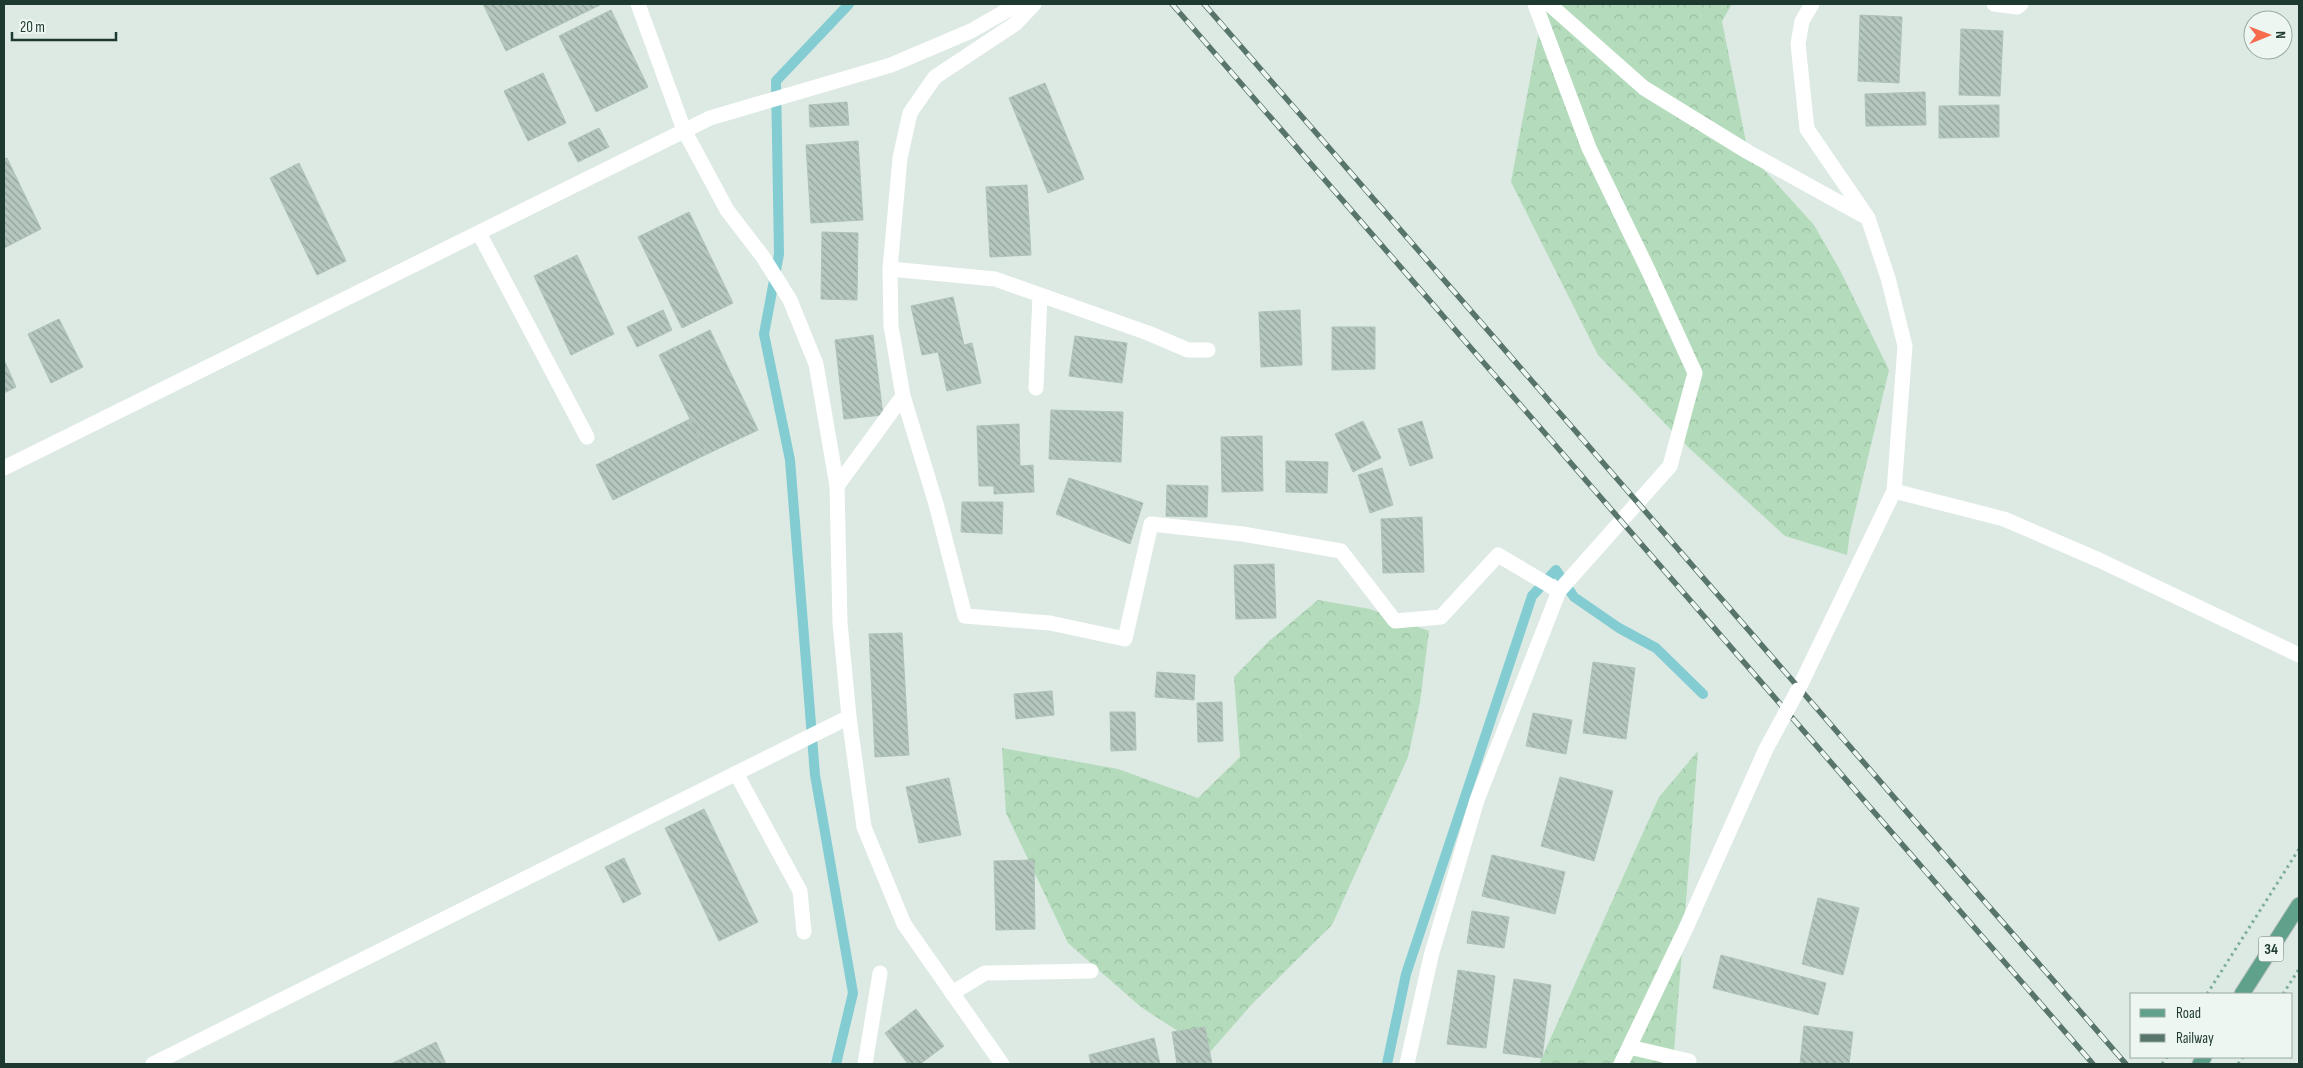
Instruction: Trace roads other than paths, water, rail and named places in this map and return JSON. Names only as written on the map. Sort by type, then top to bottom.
[{"type":"main road","name":"34","points":[[2243,993],[2299,904]]},
{"type":"street","points":[[638,4],[684,130],[727,210],[762,257],[790,300],[816,364],[837,486],[840,623],[849,718],[864,827],[904,924],[1002,1064]]},
{"type":"street","points":[[4,468],[710,118],[891,65],[971,31],[1018,4]]},
{"type":"street","points":[[1034,4],[1015,24],[935,77],[910,113],[900,158],[890,269],[891,326],[903,396],[936,504],[965,616],[1050,623],[1125,639],[1151,524],[1243,534],[1341,551],[1396,621],[1441,617],[1498,555],[1559,590]]},
{"type":"street","points":[[1407,1064],[1431,956],[1477,800],[1559,590],[1670,466],[1695,373],[1589,148],[1535,4]]},
{"type":"street","points":[[1549,4],[1644,88],[1748,152],[1868,218]]},
{"type":"street","points":[[1621,1064],[1766,749],[1831,625],[1894,491],[1904,346],[1888,278],[1868,218],[1807,129],[1798,44],[1802,21],[1812,4]]},
{"type":"street","points":[[1994,4],[2017,7],[2021,4]]},
{"type":"street","points":[[479,233],[587,437]]},
{"type":"street","points":[[890,269],[995,279],[1148,333],[1188,350],[1208,350]]},
{"type":"street","points":[[1036,388],[1040,294]]},
{"type":"street","points":[[837,486],[903,396]]},
{"type":"street","points":[[1894,491],[2004,519],[2099,560],[2299,655]]},
{"type":"street","points":[[153,1064],[849,718]]},
{"type":"street","points":[[736,774],[800,891],[804,932]]},
{"type":"street","points":[[952,993],[985,974],[1091,971]]},
{"type":"street","points":[[865,1064],[880,973]]},
{"type":"street","points":[[1629,1047],[1689,1061]]},
{"type":"waterway","points":[[836,1064],[853,993],[815,775],[790,460],[764,334],[779,254],[776,81],[849,4]]},
{"type":"waterway","points":[[1387,1064],[1406,974],[1532,596],[1556,570],[1574,597],[1619,628],[1656,648],[1703,694]]},
{"type":"railway","points":[[1172,4],[2093,1064]]},
{"type":"railway","points":[[1204,4],[2126,1064]]}]
